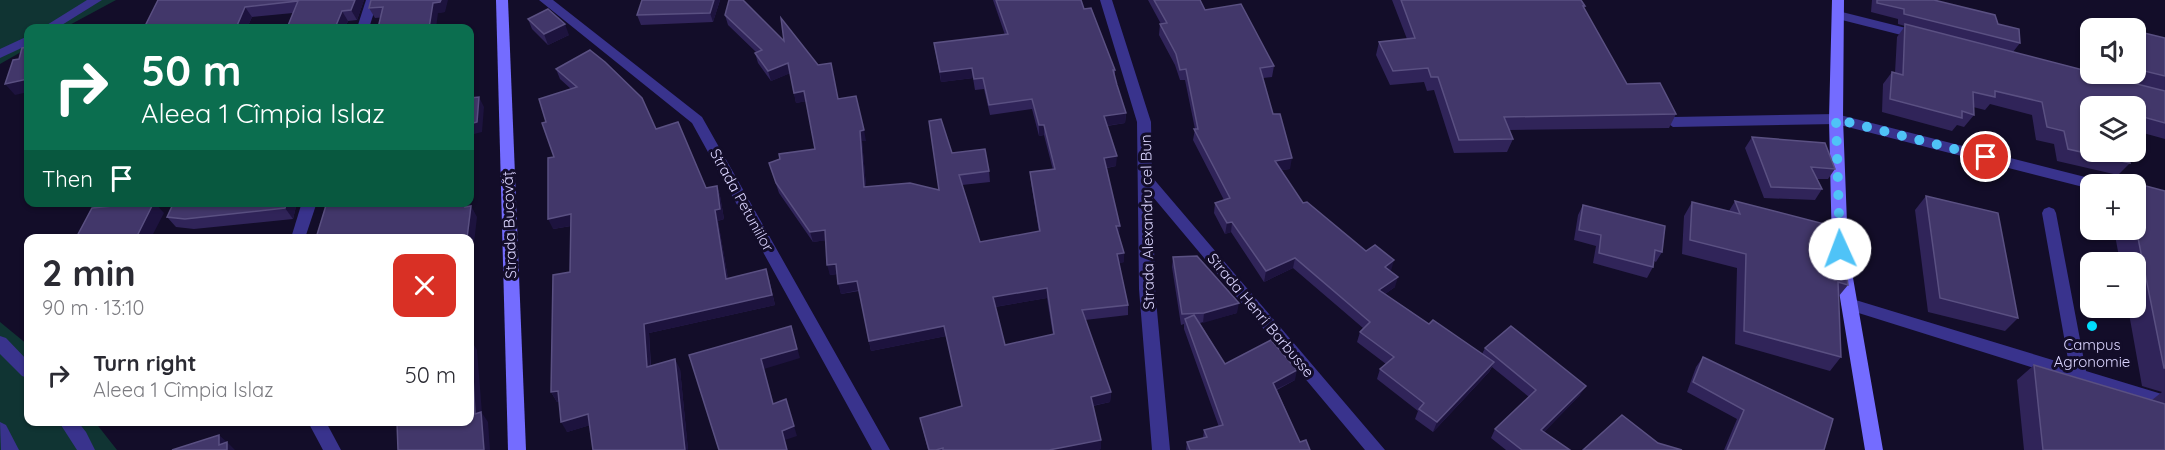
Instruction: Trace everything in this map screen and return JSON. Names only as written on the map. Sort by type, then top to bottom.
[{"type":"street","points":[[55,24],[96,0]]},
{"type":"street","points":[[364,24],[372,0]]},
{"type":"street","name":"Strada Bucovăț","points":[[502,0],[517,450]]},
{"type":"street","name":"Strada Petuniilor","points":[[545,0],[697,120],[880,450]]},
{"type":"street","name":"Strada Alexandru cel Bun","points":[[1106,0],[1144,122],[1147,289],[1161,450]]},
{"type":"street","points":[[1874,450],[1840,249],[1836,119],[1838,7],[1939,41]]},
{"type":"street","points":[[0,54],[24,42]]},
{"type":"street","points":[[1673,122],[1836,119],[2080,181]]},
{"type":"street","name":"Strada Henri Barbusse","points":[[1146,179],[1376,450]]},
{"type":"street","points":[[299,234],[308,207]]},
{"type":"street","points":[[2049,213],[2079,375]]},
{"type":"street","points":[[1850,304],[2165,402]]},
{"type":"street","points":[[0,343],[24,367]]},
{"type":"street","points":[[71,426],[86,450]]},
{"type":"street","points":[[319,426],[332,450]]},
{"type":"street","points":[[0,430],[10,450]]},
{"type":"green space","points":[[0,0],[116,0],[71,24],[24,24],[24,50],[0,64]]},
{"type":"green space","points":[[0,322],[24,342],[24,426],[98,426],[117,450],[0,450]]},
{"type":"building","points":[[158,0],[355,0],[351,10],[342,11],[337,24],[289,24],[298,1],[245,7],[238,24],[146,24]]},
{"type":"building","points":[[371,0],[441,0],[433,3],[430,24],[379,24],[383,7],[369,8]]},
{"type":"building","points":[[642,0],[714,0],[710,13],[637,15]]},
{"type":"building","points":[[729,0],[743,0],[784,41],[781,18],[818,65],[831,63],[838,99],[856,96],[864,130],[860,131],[864,187],[910,183],[939,190],[929,121],[941,119],[952,153],[985,149],[989,171],[959,175],[980,242],[1040,231],[1030,172],[1055,169],[1044,125],[1039,125],[1032,99],[989,105],[983,78],[974,79],[972,68],[940,72],[934,43],[1008,34],[996,0],[1081,0],[1084,9],[1091,8],[1115,70],[1113,70],[1126,113],[1104,116],[1117,156],[1104,158],[1120,226],[1116,226],[1124,253],[1117,254],[1128,305],[1082,310],[1111,392],[1091,397],[1101,440],[1049,450],[943,450],[943,448],[929,450],[920,418],[962,406],[944,326],[869,341],[857,281],[838,284],[836,264],[827,265],[825,230],[810,232],[776,183],[769,163],[780,159],[779,154],[815,149],[804,91],[794,93],[788,63],[768,71],[755,53],[762,50],[725,15]],"holes":[[[1047,288],[1054,334],[1005,345],[993,297]]]},
{"type":"building","points":[[1154,0],[1200,0],[1205,10],[1241,4],[1274,66],[1260,68],[1273,114],[1280,114],[1292,158],[1275,161],[1303,203],[1307,202],[1366,251],[1375,245],[1394,260],[1385,267],[1398,277],[1379,290],[1429,324],[1433,320],[1494,362],[1437,422],[1419,409],[1424,403],[1380,369],[1394,357],[1360,332],[1370,322],[1295,258],[1266,271],[1232,222],[1227,223],[1215,203],[1230,198],[1194,129],[1198,129],[1186,69],[1180,70],[1176,54],[1160,24],[1167,23]]},
{"type":"building","points":[[1401,0],[1581,0],[1627,84],[1660,83],[1676,114],[1504,117],[1513,139],[1459,140],[1438,77],[1431,77],[1428,68],[1393,71],[1379,42],[1415,38]]},
{"type":"building","points":[[1877,0],[1934,0],[1995,15],[1998,24],[2019,29],[2020,43],[1904,14],[1904,9],[1877,3]]},
{"type":"building","points":[[548,9],[565,24],[544,34],[528,19]]},
{"type":"building","points":[[1905,24],[2080,69],[2080,84],[2137,84],[2165,91],[2165,123],[2146,118],[2146,96],[2080,96],[2080,152],[2068,149],[2064,131],[2047,127],[2042,102],[1995,91],[1995,97],[1973,92],[1974,115],[1962,111],[1962,118],[1890,99],[1892,72],[1903,75]]},
{"type":"building","points":[[2146,33],[2165,38],[2165,76],[2146,71]]},
{"type":"building","points":[[24,48],[24,80],[5,84],[13,60],[19,59]]},
{"type":"building","points":[[590,50],[642,98],[656,129],[678,122],[706,188],[717,186],[720,209],[715,210],[726,279],[766,269],[772,295],[644,324],[647,367],[675,359],[685,450],[593,450],[588,414],[561,422],[558,391],[551,392],[553,275],[570,272],[571,214],[548,219],[548,158],[554,157],[542,123],[546,122],[539,99],[577,87],[556,69]]},
{"type":"building","points":[[479,97],[477,122],[474,123],[474,98]]},
{"type":"building","points":[[1752,137],[1825,143],[1835,169],[1811,167],[1822,189],[1771,187]]},
{"type":"building","points":[[2146,186],[2165,191],[2165,368],[2146,278],[2146,252],[2141,252],[2138,240],[2146,240]]},
{"type":"building","points":[[1926,196],[1998,213],[2018,318],[1940,298]]},
{"type":"building","points":[[1735,201],[1840,228],[1848,285],[1838,282],[1841,357],[1744,331],[1746,254],[1690,240],[1692,202],[1740,214]]},
{"type":"building","points":[[1583,205],[1665,226],[1662,252],[1655,250],[1653,267],[1599,253],[1601,235],[1579,230]]},
{"type":"building","points":[[152,207],[138,234],[78,234],[92,208]]},
{"type":"building","points":[[172,207],[285,207],[185,219],[167,217]]},
{"type":"building","points":[[325,207],[471,207],[468,234],[317,234]]},
{"type":"building","points":[[1197,256],[1239,303],[1204,313],[1182,314],[1173,257]]},
{"type":"building","points":[[1194,315],[1225,364],[1271,340],[1297,370],[1273,383],[1300,442],[1306,440],[1310,450],[1190,450],[1187,442],[1207,437],[1204,430],[1223,425],[1185,319]]},
{"type":"building","points":[[791,326],[797,349],[761,359],[773,404],[786,399],[794,426],[782,431],[787,450],[719,450],[689,355]]},
{"type":"building","points":[[1511,326],[1586,386],[1541,430],[1570,450],[1522,450],[1495,429],[1536,390],[1485,348]]},
{"type":"building","points":[[1703,357],[1833,419],[1824,450],[1727,450],[1744,410],[1693,382]]},
{"type":"building","points":[[2034,365],[2165,404],[2165,450],[2043,450]]},
{"type":"building","points":[[474,396],[475,414],[481,412],[484,450],[398,450],[397,426],[474,426]]},
{"type":"building","points":[[1622,415],[1658,443],[1682,450],[1583,450]]},
{"type":"building","points":[[219,435],[219,445],[227,442],[227,450],[172,450]]},
{"type":"place","name":"Campus Agronomie","points":[[2092,326]]},
{"type":"route","points":[[1840,249],[1836,119],[1986,157]]}]
